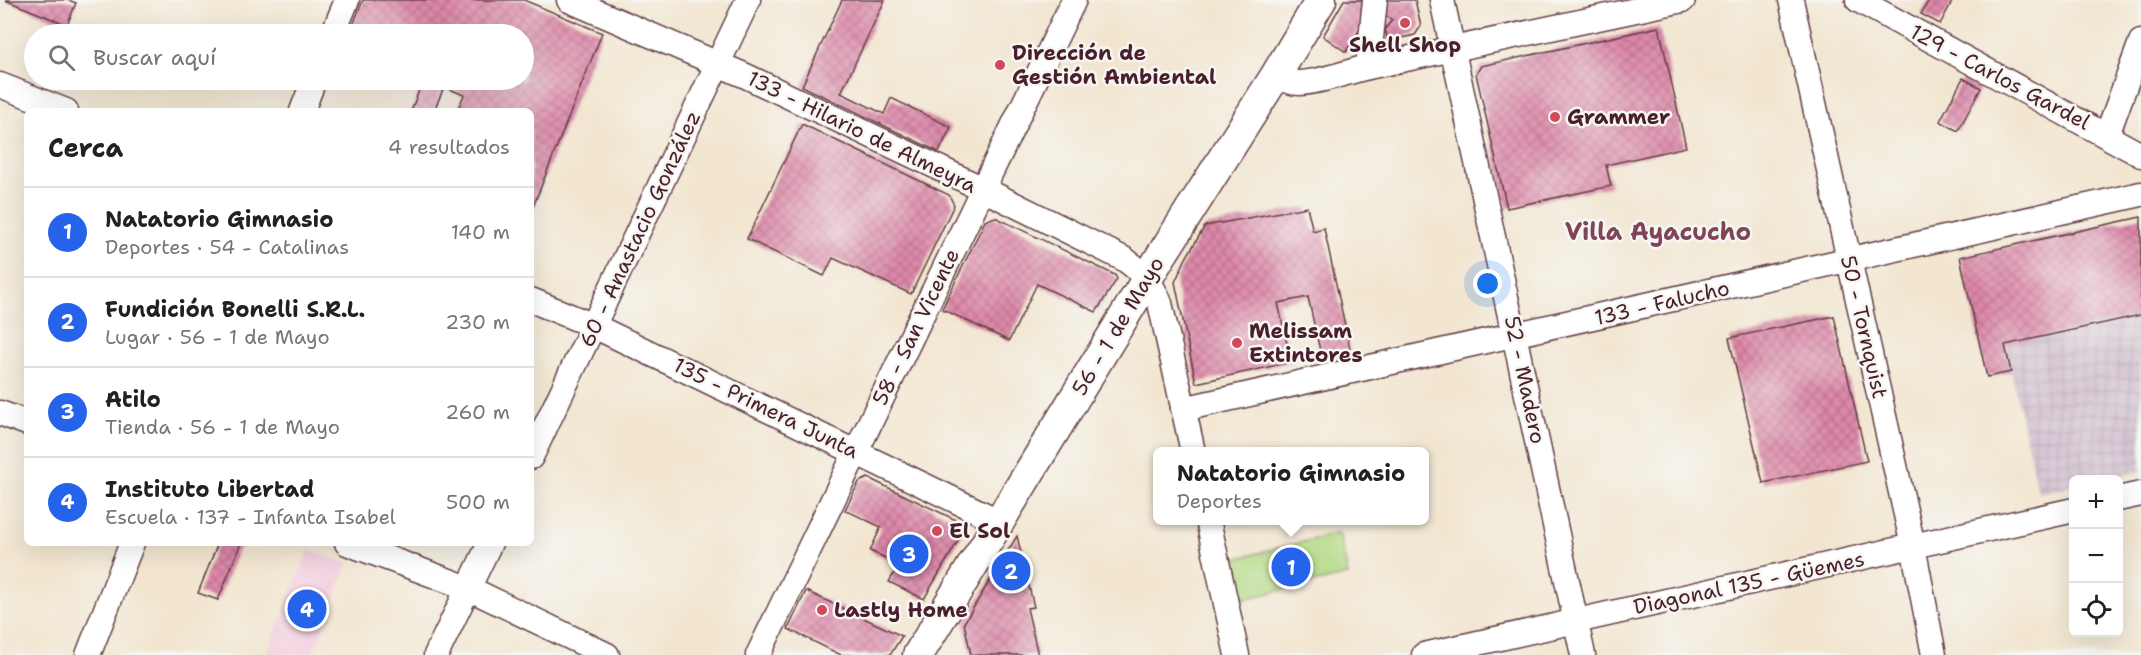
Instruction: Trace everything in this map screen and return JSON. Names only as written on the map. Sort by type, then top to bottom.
[{"type":"main road","name":"56 - 1 de Mayo","points":[[918,655],[1147,279],[1321,0]]},
{"type":"street","points":[[337,24],[347,0]]},
{"type":"street","name":"133 - Hilario de Almeyra","points":[[569,0],[718,64],[983,189],[1124,260],[1137,268],[1147,279]]},
{"type":"street","name":"60 - Anastacio González","points":[[534,451],[748,0]]},
{"type":"street","name":"58 - San Vicente","points":[[758,655],[1074,0]]},
{"type":"street","points":[[1368,67],[1375,0]]},
{"type":"street","name":"52 - Madero","points":[[1442,0],[1584,655]]},
{"type":"street","points":[[1276,75],[1298,83],[1683,0]]},
{"type":"street","name":"50 - Tornquist","points":[[1791,0],[1913,546],[1934,655]]},
{"type":"street","name":"129 - Carlos Gardel","points":[[1858,0],[2141,155]]},
{"type":"street","points":[[2107,135],[2141,42]]},
{"type":"street","points":[[0,85],[58,108]]},
{"type":"street","points":[[303,108],[310,90]]},
{"type":"street","name":"133 - Falucho","points":[[1184,409],[2141,194]]},
{"type":"street","points":[[1147,279],[1160,303],[1192,447]]},
{"type":"street","name":"135 - Primera Junta","points":[[534,301],[594,326],[1000,522]]},
{"type":"street","points":[[0,413],[24,422]]},
{"type":"street","points":[[2123,498],[2141,494]]},
{"type":"street","name":"Diagonal 135 - Güemes","points":[[1424,655],[2069,511]]},
{"type":"street","points":[[1209,525],[1238,655]]},
{"type":"street","points":[[88,655],[131,546]]},
{"type":"street","points":[[354,546],[468,588],[607,655]]},
{"type":"street","points":[[436,655],[489,546]]},
{"type":"shaded area","points":[[2141,217],[2141,471],[2121,475],[2069,475],[2069,487],[2038,493],[1985,252]]},
{"type":"shaded area","points":[[309,549],[348,564],[312,655],[266,655]]},
{"type":"green space","points":[[1339,533],[1348,575],[1243,599],[1234,559]]},
{"type":"building","points":[[5,0],[68,0],[76,3],[67,24]]},
{"type":"building","points":[[363,0],[524,0],[602,33],[534,204],[534,108],[458,108],[464,95],[452,90],[534,90],[534,24],[354,24]]},
{"type":"building","points":[[842,0],[885,0],[841,93],[884,114],[891,98],[951,127],[939,152],[802,86]]},
{"type":"building","points":[[1344,0],[1415,0],[1421,26],[1415,35],[1388,41],[1385,29],[1392,20],[1373,7],[1346,52],[1323,36]]},
{"type":"building","points":[[1929,0],[1953,0],[1940,24],[1921,14]]},
{"type":"building","name":"Grammer","points":[[1659,27],[1686,147],[1606,165],[1611,186],[1507,208],[1476,74],[1481,66]]},
{"type":"building","points":[[1963,78],[1981,88],[1958,131],[1940,121]]},
{"type":"building","points":[[419,90],[443,90],[435,108],[412,108]]},
{"type":"building","points":[[802,124],[949,195],[954,205],[911,294],[833,258],[824,276],[747,239]]},
{"type":"building","points":[[1307,207],[1313,231],[1324,228],[1350,349],[1321,355],[1308,297],[1278,303],[1291,362],[1196,383],[1175,282],[1205,226]]},
{"type":"building","points":[[995,217],[1115,275],[1117,279],[1096,312],[1037,284],[1009,341],[942,309],[985,221]]},
{"type":"building","points":[[2141,217],[2141,315],[2005,345],[2011,372],[1987,377],[1960,257]]},
{"type":"building","points":[[1834,316],[1867,461],[1763,483],[1729,338]]},
{"type":"building","points":[[868,478],[956,520],[961,536],[924,599],[889,582],[899,564],[870,551],[881,527],[845,510],[859,482]]},
{"type":"building","points":[[1017,536],[1034,607],[1027,608],[1038,655],[971,655],[964,623]]},
{"type":"building","points":[[217,546],[240,546],[218,600],[198,593]]},
{"type":"building","name":"Lastly Home","points":[[806,591],[902,636],[890,655],[841,655],[788,629]]},
{"type":"place","name":"Shell Shop","points":[[1405,23]]},
{"type":"place","name":"Dirección de Gestión Ambiental","points":[[1000,65]]},
{"type":"place","name":"Grammer","points":[[1555,117]]},
{"type":"place","name":"Melissam Extintores","points":[[1237,343]]},
{"type":"place","name":"El Sol","points":[[937,531]]},
{"type":"place","name":"Atilo","points":[[909,554]]},
{"type":"place","name":"Natatorio Gimnasio","points":[[1291,567]]},
{"type":"place","name":"Fundición Bonelli S.R.L.","points":[[1011,571]]},
{"type":"place","name":"Instituto Libertad","points":[[307,609]]},
{"type":"place","name":"Lastly Home","points":[[822,610]]},
{"type":"district","name":"Villa Ayacucho","points":[[1658,232]]}]
